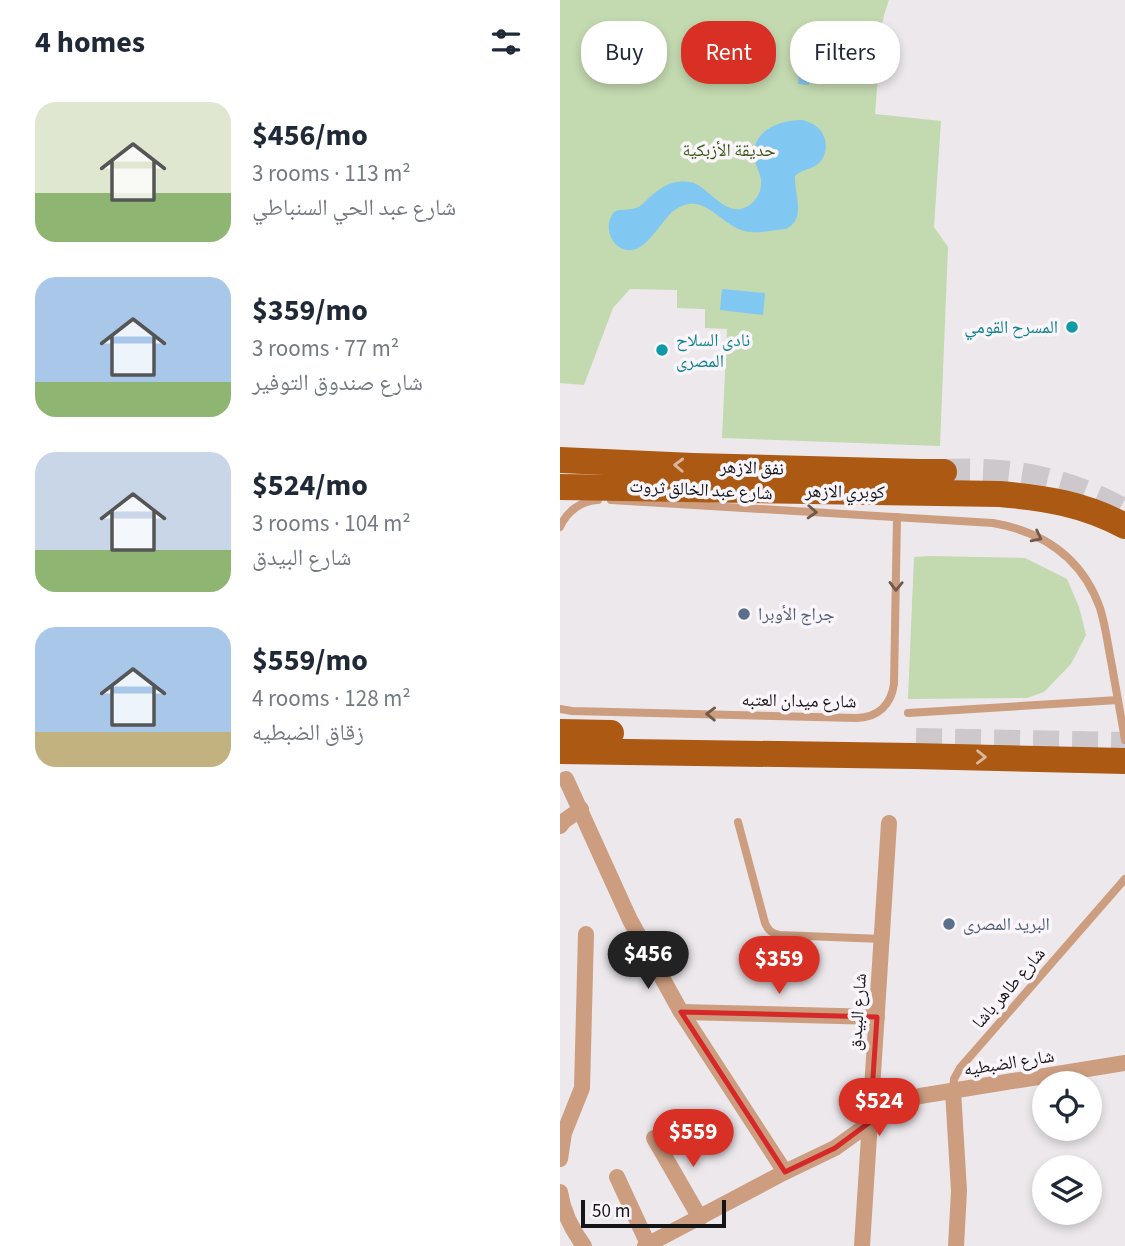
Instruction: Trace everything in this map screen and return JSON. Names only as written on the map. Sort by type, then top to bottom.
[{"type":"main road","name":"نفق الازهر","points":[[560,460],[920,472],[943,483]]},
{"type":"main road","name":"كوبري الازهر","points":[[560,488],[943,483],[1000,494],[1059,501],[1105,516],[1125,526]]},
{"type":"main road","points":[[560,732],[914,748],[1125,761]]},
{"type":"main road","points":[[560,751],[914,748]]},
{"type":"street","points":[[566,779],[630,920],[681,1012],[785,1172]]},
{"type":"street","points":[[560,826],[581,809]]},
{"type":"street","name":"شارع البيدق","points":[[862,1246],[889,823]]},
{"type":"street","points":[[560,1159],[564,1133],[582,1088],[586,934]]},
{"type":"street","points":[[681,1012],[877,1017]]},
{"type":"street","name":"شارع الضبطيه","points":[[647,1245],[835,1148],[898,1103],[920,1096],[1125,1063]]},
{"type":"street","points":[[953,1091],[959,1191],[956,1246]]},
{"type":"street","points":[[654,1138],[700,1217]]},
{"type":"street","points":[[617,1177],[647,1245]]},
{"type":"street","points":[[560,1192],[572,1231],[584,1246]]},
{"type":"lane","name":"شارع عبد الخالق ثروت","points":[[560,527],[574,508],[591,500],[600,500],[993,523],[1028,531],[1059,550],[1084,576],[1094,593],[1101,610],[1125,740]]},
{"type":"lane","name":"شارع ميدان العتبه","points":[[560,709],[857,718],[875,715],[889,702],[894,684],[897,517]]},
{"type":"lane","points":[[908,713],[1118,700]]},
{"type":"lane","points":[[738,822],[768,929],[779,935],[882,939]]},
{"type":"lane","name":"شارع طاهر باشا","points":[[953,1091],[954,1079],[960,1068],[1125,879]]},
{"type":"highlighted area","points":[[681,1012],[877,1017],[870,1122],[835,1148],[785,1172]]},
{"type":"green space","name":"حديقة الأزبكية","points":[[560,0],[889,0],[883,21],[790,21],[790,84],[877,84],[875,114],[941,121],[934,227],[948,247],[940,446],[722,438],[727,329],[705,328],[705,309],[677,308],[677,290],[630,289],[613,308],[584,385],[560,383]]},
{"type":"green space","points":[[914,557],[1025,558],[1067,579],[1079,607],[1086,635],[1071,664],[1044,692],[1027,698],[908,699]]},
{"type":"water","points":[[802,120],[815,125],[821,131],[826,150],[819,163],[795,176],[798,213],[792,225],[786,229],[757,232],[741,230],[708,209],[692,204],[672,212],[641,247],[622,249],[612,240],[609,226],[614,212],[638,207],[659,189],[675,182],[694,183],[730,208],[742,209],[753,203],[761,186],[754,154],[759,138],[778,124]]},
{"type":"water","points":[[722,289],[765,293],[763,315],[720,310]]},
{"type":"tunnel","points":[[944,472],[992,472],[1037,478],[1081,491],[1125,512]]},
{"type":"tunnel","points":[[916,741],[1125,745]]},
{"type":"place","name":"المسرح القومي","points":[[1072,327]]},
{"type":"place","name":"نادى السلاح المصرى","points":[[662,350]]},
{"type":"place","name":"جراج الأوبرا","points":[[744,614]]},
{"type":"place","name":"البريد المصرى","points":[[949,924]]}]
